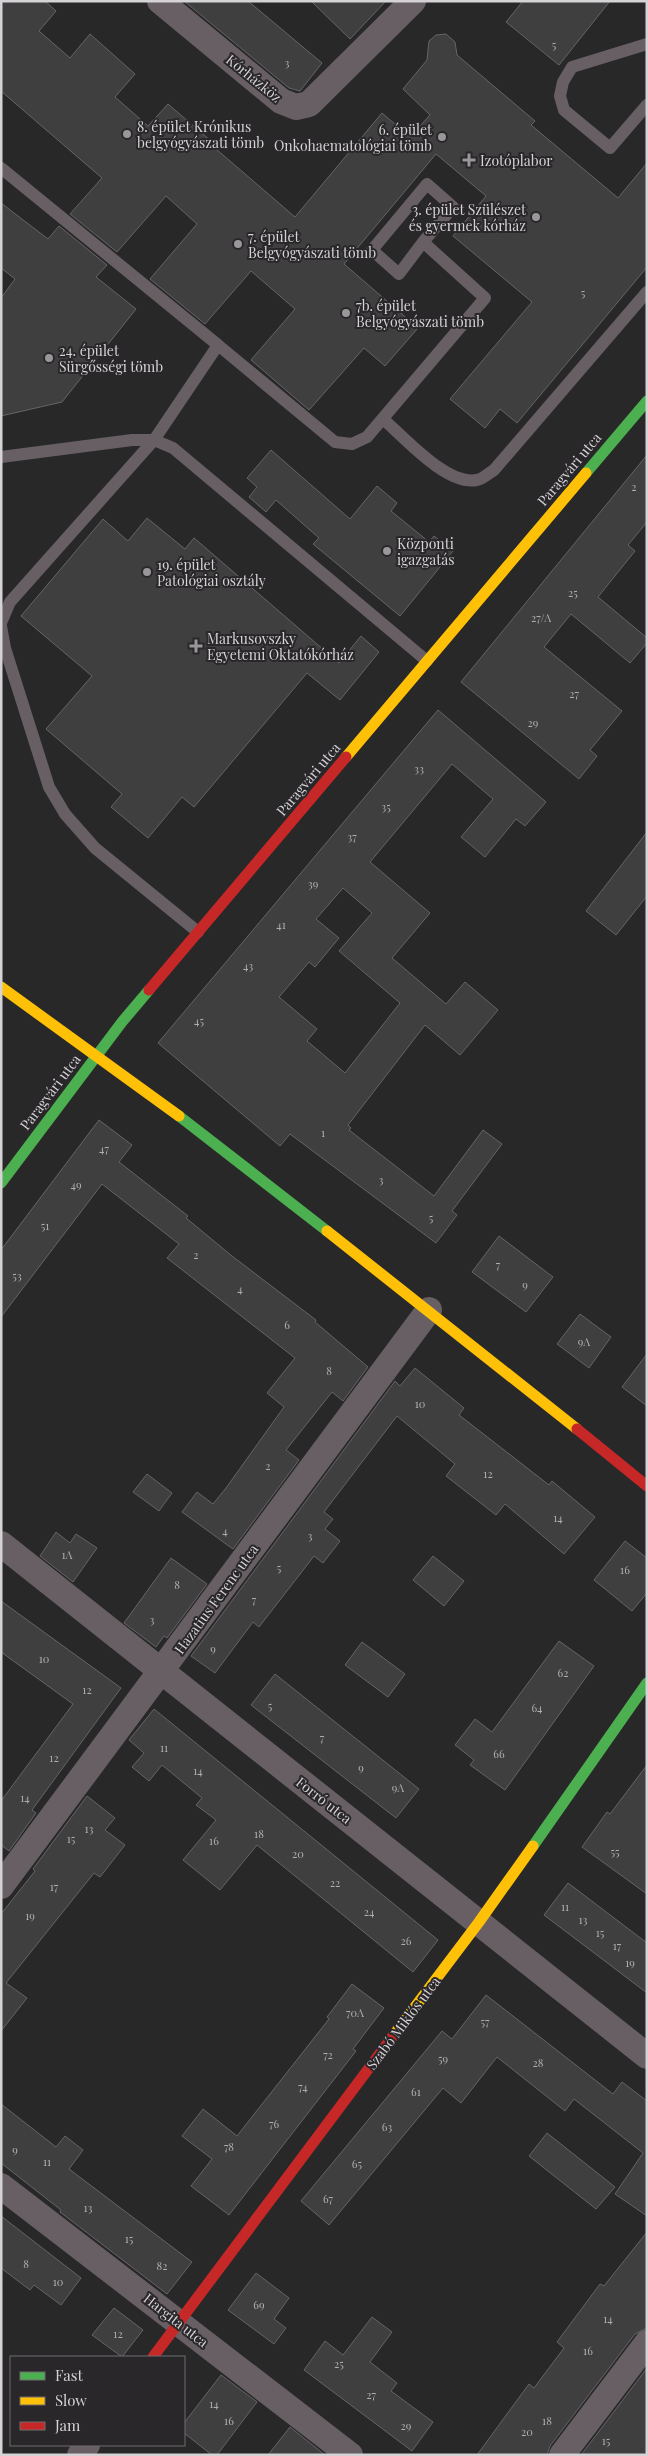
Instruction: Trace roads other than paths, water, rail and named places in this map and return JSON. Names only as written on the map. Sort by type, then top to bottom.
[{"type":"street","name":"Kórházköz","points":[[160,1],[281,101],[296,107],[309,104],[413,1]]},
{"type":"street","name":"Paragvári utca","points":[[1,1183],[96,1055],[198,932],[427,661],[643,412]]},
{"type":"street","points":[[1,987],[149,1093],[429,1310],[647,1486]]},
{"type":"street","name":"Hazatius Ferenc utca","points":[[1,1886],[429,1310]]},
{"type":"street","name":"Forró utca","points":[[1,1544],[647,2056]]},
{"type":"street","name":"Szabó Miklós utca","points":[[153,2356],[479,1922],[647,1683]]},
{"type":"street","name":"Hargita utca","points":[[1,2186],[350,2455]]},
{"type":"street","points":[[562,2455],[647,2343]]},
{"type":"lane","points":[[647,44],[572,67],[563,82],[560,96],[564,110],[610,148],[647,105]]},
{"type":"lane","points":[[1,168],[335,442],[352,444],[367,437],[485,298],[423,242]]},
{"type":"lane","points":[[427,184],[453,207],[423,242],[399,274],[372,250],[427,184]]},
{"type":"lane","points":[[383,419],[446,474],[464,481],[479,480],[494,470],[647,292]]},
{"type":"lane","points":[[198,932],[95,848],[66,814],[49,787],[5,648],[1,624],[10,602],[154,440],[218,345]]},
{"type":"lane","points":[[1,457],[132,440],[154,440],[172,448],[427,661]]},
{"type":"place","name":"8. épület Krónikus belgyógyászati tömb","points":[[127,134]]},
{"type":"place","name":"6. épület Onkohaematológiai tömb","points":[[442,137]]},
{"type":"place","name":"Izotóplabor","points":[[469,160]]},
{"type":"place","name":"3. épület Szülészet és gyermek kórház","points":[[536,217]]},
{"type":"place","name":"7. épület Belgyógyászati tömb","points":[[238,244]]},
{"type":"place","name":"7b. épület Belgyógyászati tömb","points":[[346,313]]},
{"type":"place","name":"24. épület Sürgősségi tömb","points":[[49,358]]},
{"type":"place","name":"Központi igazgatás","points":[[387,551]]},
{"type":"place","name":"19. épület Patológiai osztály","points":[[147,572]]},
{"type":"place","name":"Markusovszky Egyetemi Oktatókórház","points":[[196,646]]}]
